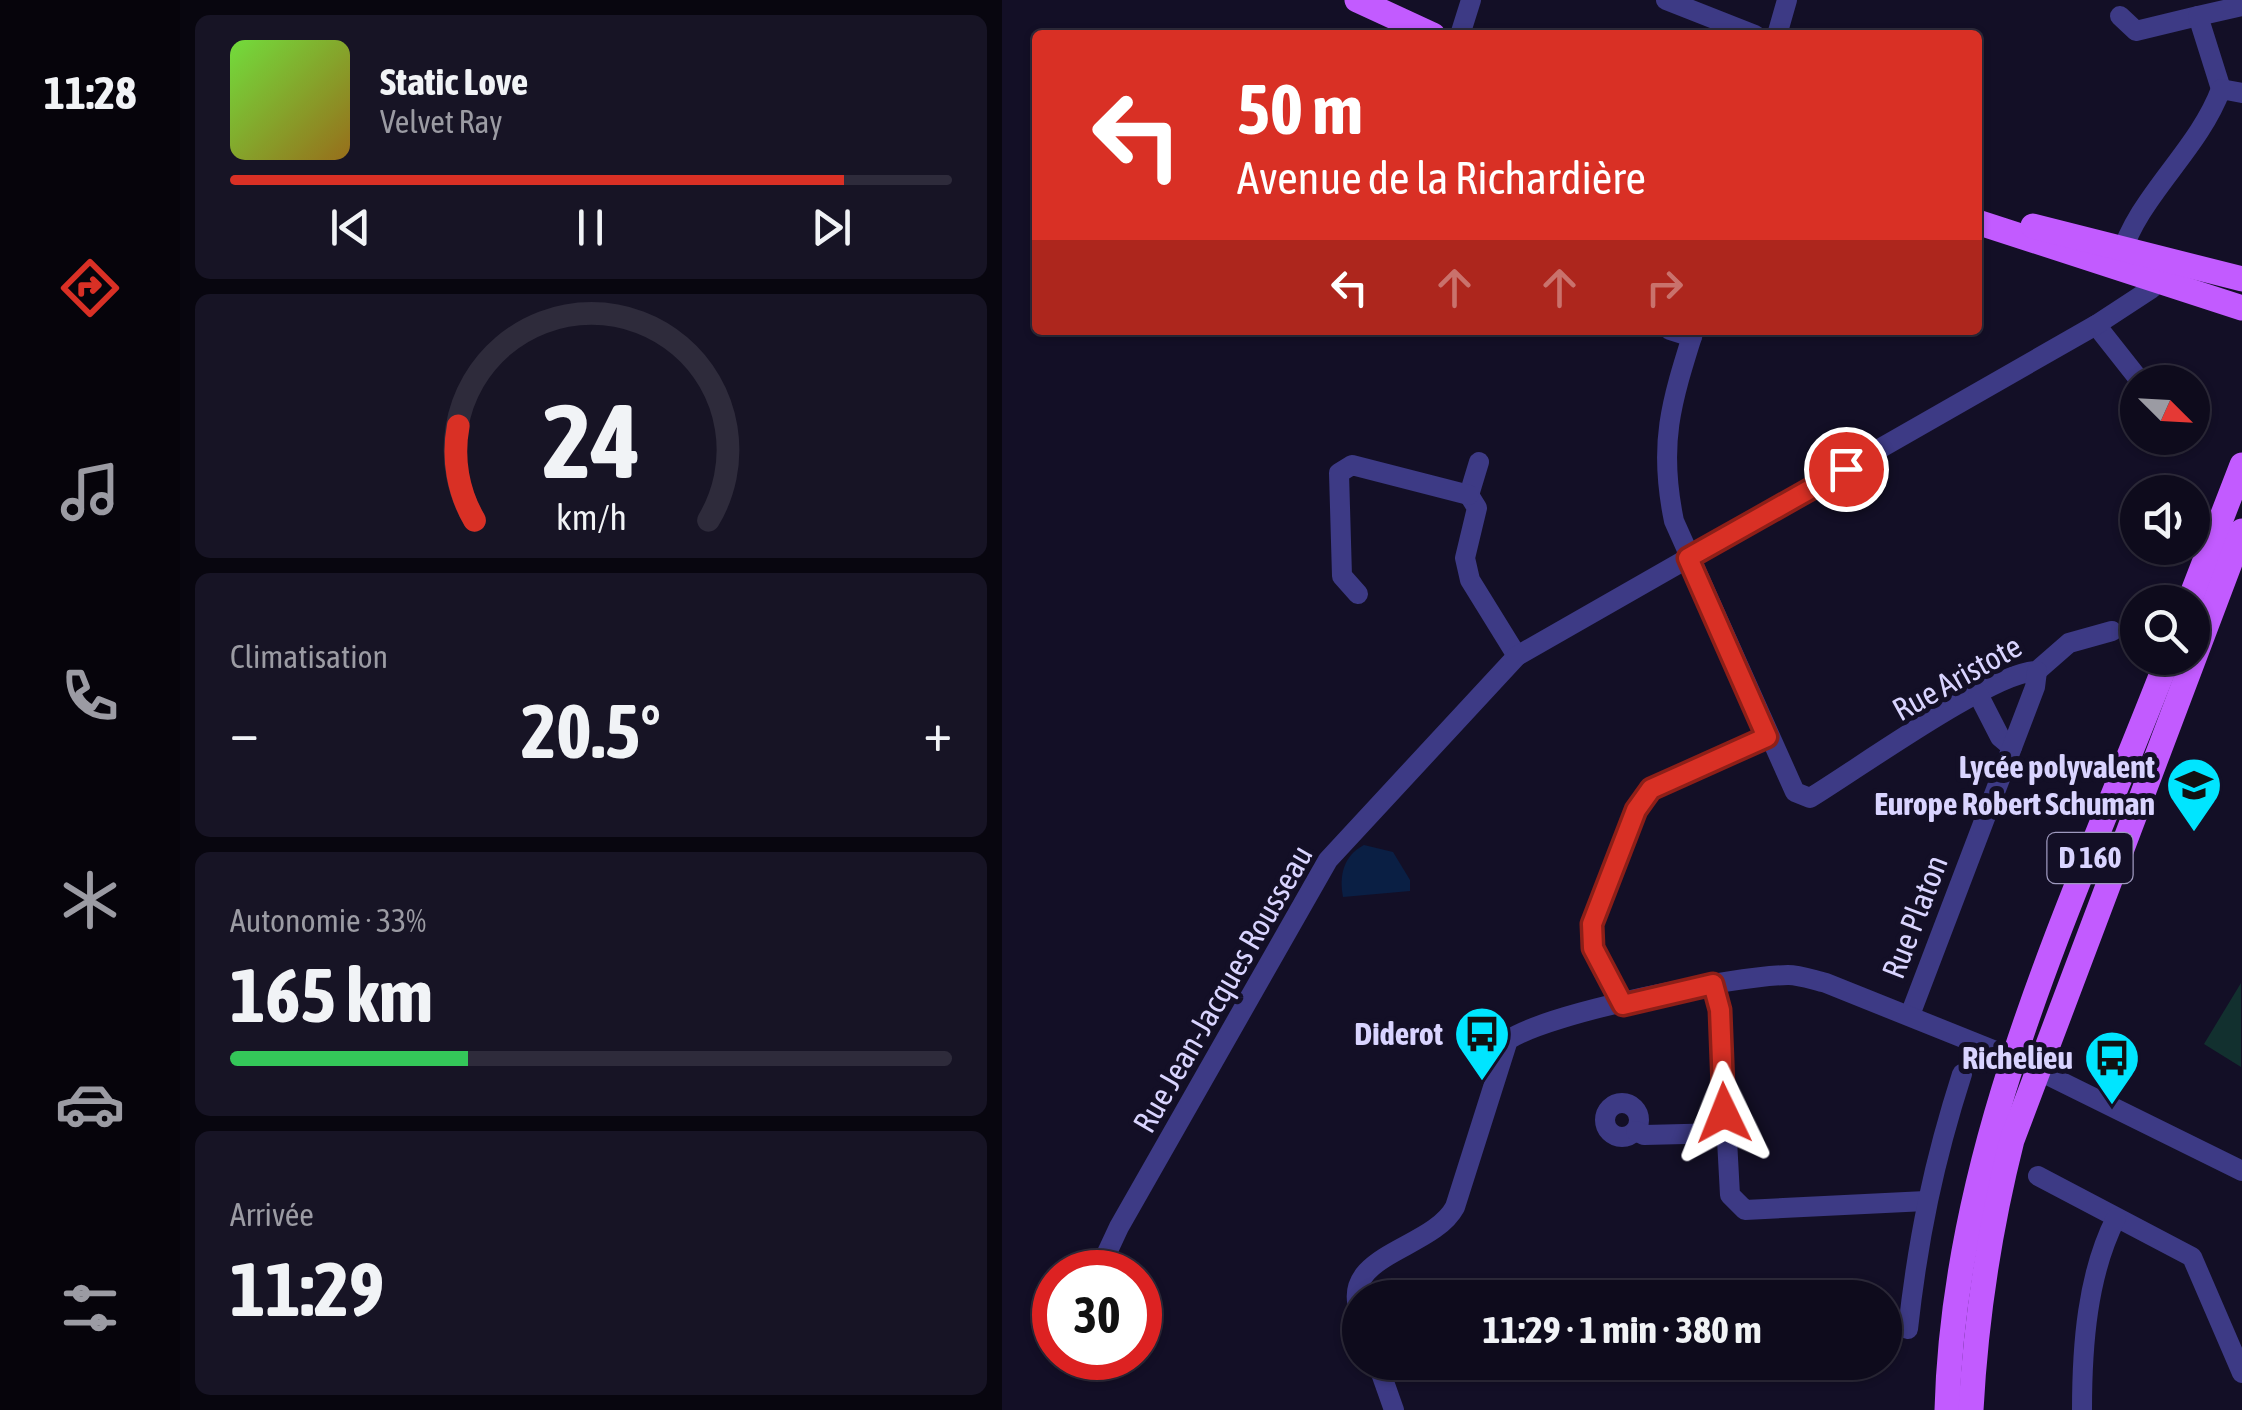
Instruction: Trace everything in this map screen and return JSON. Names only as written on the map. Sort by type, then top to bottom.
[{"type":"main road","points":[[1357,0],[1422,30]]},
{"type":"main road","points":[[1982,213],[2120,258]]},
{"type":"main road","points":[[1982,223],[2156,268],[2242,279]]},
{"type":"main road","points":[[2156,268],[2242,308]]},
{"type":"main road","points":[[2196,585],[2242,465]]},
{"type":"main road","name":"D 160","points":[[1946,1410],[1964,1228],[1981,1156],[2024,1064],[2242,531]]},
{"type":"main road","name":"D 160","points":[[1971,1410],[1976,1312],[2024,1064],[2162,675]]},
{"type":"street","points":[[1462,30],[1471,0]]},
{"type":"street","points":[[1666,0],[1742,30]]},
{"type":"street","points":[[1778,30],[1787,0]]},
{"type":"street","points":[[2120,16],[2136,31],[2242,6]]},
{"type":"street","points":[[2120,258],[2137,216],[2231,91],[2198,16]]},
{"type":"street","name":"Rue Jean-Jacques Rousseau","points":[[1108,1250],[1328,860],[1517,656],[2096,325],[2151,289],[2156,268]]},
{"type":"street","points":[[2096,325],[2128,365]]},
{"type":"street","name":"Rue Aristote","points":[[1692,335],[1664,445],[1664,476],[1674,521],[1767,737],[1795,792],[1810,798],[1978,694],[2021,671],[2037,671],[2069,643],[2112,631]]},
{"type":"street","points":[[1469,495],[1479,462]]},
{"type":"street","points":[[1358,594],[1342,576],[1339,472],[1352,464],[1469,495],[1477,508],[1464,558],[1470,580],[1517,656]]},
{"type":"street","name":"Rue Platon","points":[[1910,1016],[2036,688],[2037,671]]},
{"type":"street","points":[[1978,694],[2000,736],[2012,747]]},
{"type":"street","points":[[1623,1005],[1593,948],[1592,924],[1636,810],[1651,789],[1767,737]]},
{"type":"street","points":[[1359,1280],[1361,1274],[1450,1217],[1508,1040],[1532,1028],[1713,984],[1794,974],[1910,1016],[2024,1064],[2242,1171]]},
{"type":"street","points":[[1713,984],[1720,1010],[1730,1196],[1745,1210],[1926,1201]]},
{"type":"street","points":[[1908,1328],[1926,1201],[1962,1074]]},
{"type":"street","points":[[1636,1130],[1644,1135],[1726,1134]]},
{"type":"street","points":[[2038,1176],[2192,1257],[2242,1373]]},
{"type":"street","points":[[2082,1410],[2099,1253],[2116,1218]]},
{"type":"street","points":[[1383,1380],[1394,1410]]},
{"type":"green space","points":[[2241,983],[2241,1067],[2204,1044]]},
{"type":"water","points":[[1364,845],[1393,852],[1410,880],[1410,891],[1343,897],[1344,867]]},
{"type":"place","name":"Lycée polyvalent Europe Robert Schuman","points":[[2194,834]]},
{"type":"place","name":"Diderot","points":[[1482,1083]]},
{"type":"place","name":"Richelieu","points":[[2112,1107]]},
{"type":"route","points":[[1724,1113],[1720,1010],[1713,984],[1623,1005],[1593,948],[1592,924],[1636,810],[1651,789],[1767,737],[1688,558],[1846,469]]}]
